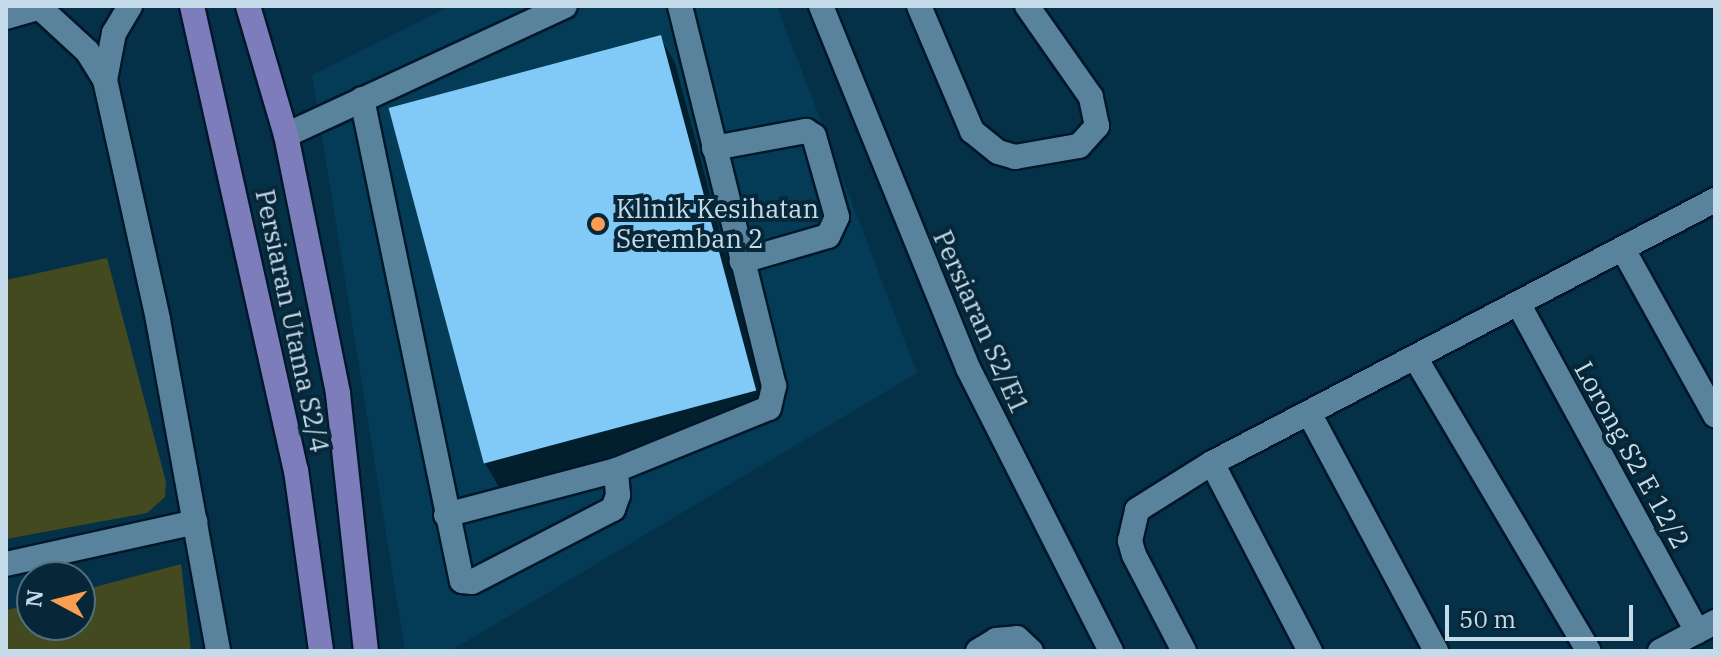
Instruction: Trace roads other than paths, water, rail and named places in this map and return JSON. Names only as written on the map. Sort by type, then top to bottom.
[{"type":"main road","name":"Persiaran Utama S2/4","points":[[192,6],[296,470],[321,651]]},
{"type":"main road","name":"Persiaran Utama S2/4","points":[[248,6],[286,135],[338,394],[366,651]]},
{"type":"street","points":[[105,80],[114,33],[130,6]]},
{"type":"street","points":[[286,135],[565,6]]},
{"type":"street","points":[[446,515],[616,470],[769,408],[774,386],[680,6]]},
{"type":"street","name":"Persiaran S2/E1","points":[[821,6],[968,368],[1111,651]]},
{"type":"street","points":[[919,6],[972,131],[998,152],[1015,157],[1079,146],[1097,126],[1091,97],[1027,6]]},
{"type":"street","points":[[6,17],[41,7],[87,51],[105,80],[195,522],[218,651]]},
{"type":"street","points":[[362,99],[458,571],[468,583],[613,509],[618,495],[616,470]]},
{"type":"street","points":[[714,148],[806,131],[814,136],[837,217],[828,236],[742,261]]},
{"type":"street","points":[[1184,651],[1134,555],[1132,525],[1137,510],[1212,463],[1624,251],[1715,200]]},
{"type":"street","points":[[1624,251],[1715,415]]},
{"type":"street","name":"Lorong S2 E 12/2","points":[[1519,305],[1706,627]]},
{"type":"street","points":[[1416,359],[1589,651]]},
{"type":"street","points":[[1309,413],[1436,651]]},
{"type":"street","points":[[1212,463],[1310,651]]},
{"type":"street","points":[[6,564],[195,522]]},
{"type":"street","points":[[1660,651],[1706,627]]},
{"type":"street","points":[[978,651],[996,640],[1017,638],[1031,651]]},
{"type":"place","name":"Klinik Kesihatan Seremban 2","points":[[598,224]]}]
